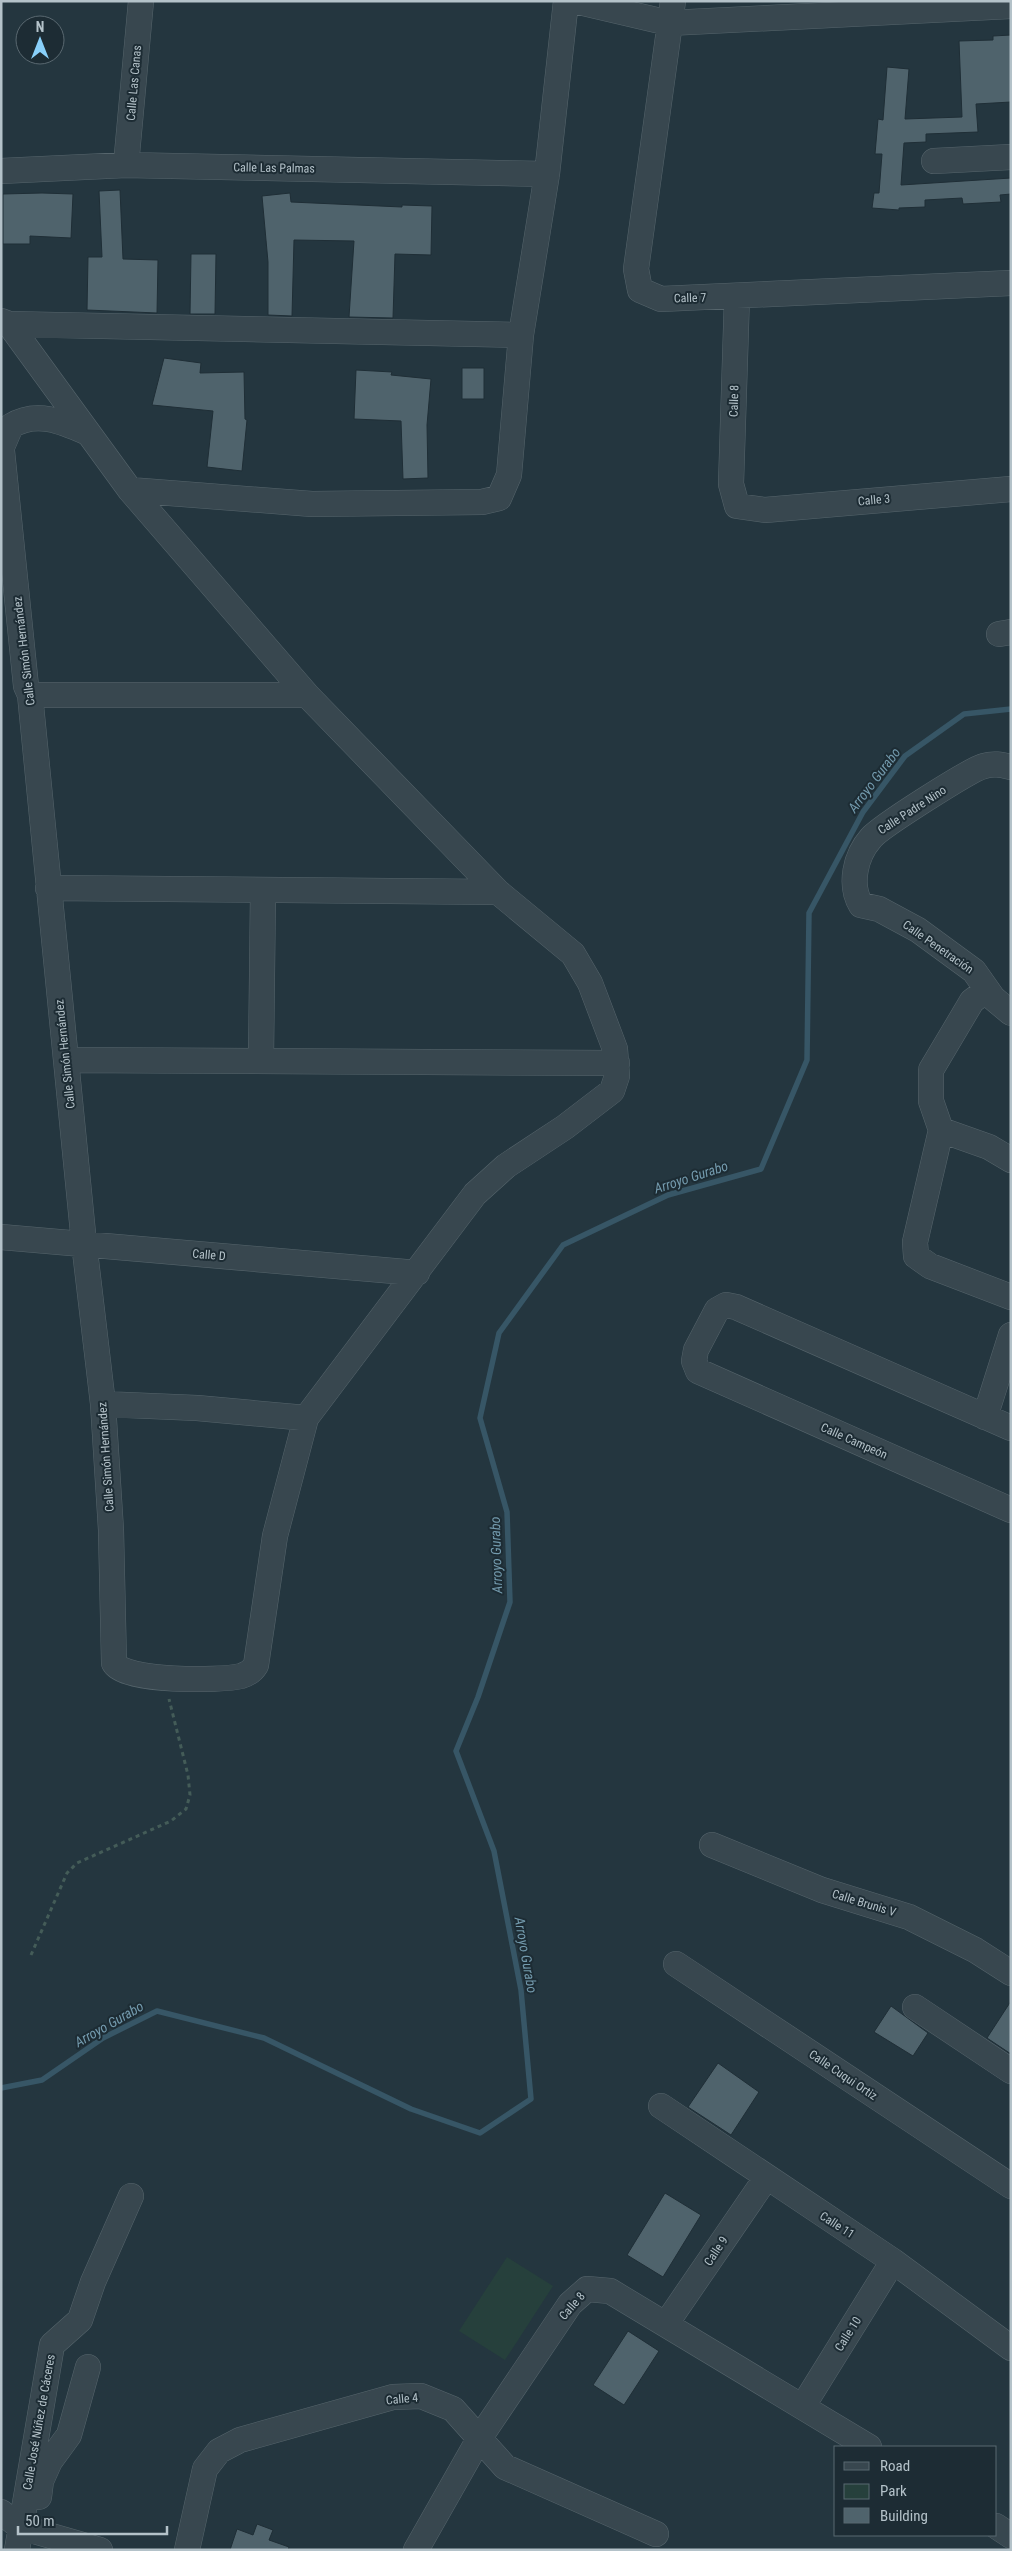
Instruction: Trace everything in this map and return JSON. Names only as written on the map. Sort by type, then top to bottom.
[{"type":"street","name":"Calle Las Canas","points":[[126,165],[141,1]]},
{"type":"street","points":[[130,490],[312,504],[482,502],[499,498],[509,475],[521,335],[547,174],[566,1]]},
{"type":"street","points":[[575,1],[671,12],[1011,6]]},
{"type":"street","name":"Calle 7","points":[[671,12],[636,269],[640,290],[661,299],[1011,283]]},
{"type":"street","points":[[934,161],[1011,157]]},
{"type":"street","name":"Calle Las Palmas","points":[[1,171],[126,165],[547,174]]},
{"type":"street","name":"Calle 8","points":[[737,296],[732,484],[737,506]]},
{"type":"street","points":[[5,323],[521,335]]},
{"type":"street","points":[[5,323],[130,490],[306,695],[498,892],[573,954],[590,983],[603,1012],[618,1064],[612,1091],[506,1166],[475,1194],[306,1418],[275,1536],[256,1665],[253,1670],[230,1678],[165,1678]]},
{"type":"street","points":[[2,447],[11,426],[29,419],[54,419],[89,433]]},
{"type":"street","name":"Calle Simón Hernández","points":[[1,441],[26,686],[30,694],[84,1243],[103,1404],[111,1530],[113,1656],[116,1668],[145,1676],[165,1678]]},
{"type":"street","name":"Calle 3","points":[[737,506],[764,510],[1011,489]]},
{"type":"street","points":[[30,694],[306,695]]},
{"type":"street","name":"Calle Padre Nino","points":[[880,909],[861,905],[854,894],[855,873],[860,856],[872,836],[974,770],[998,764],[1011,767]]},
{"type":"street","points":[[48,888],[498,892]]},
{"type":"street","points":[[261,1060],[263,891]]},
{"type":"street","name":"Calle Penetración","points":[[880,909],[918,930],[974,971],[993,998],[1011,1013]]},
{"type":"street","points":[[987,990],[972,1001],[930,1070],[931,1101],[941,1130],[915,1242],[916,1256],[930,1266],[1011,1297]]},
{"type":"street","points":[[66,1060],[618,1064]]},
{"type":"street","points":[[941,1130],[989,1146],[1011,1160]]},
{"type":"street","name":"Calle D","points":[[1,1238],[84,1243],[417,1273]]},
{"type":"street","name":"Calle Campeón","points":[[985,1417],[736,1306],[726,1305],[717,1310],[696,1350],[694,1361],[698,1371],[1009,1502]]},
{"type":"street","points":[[1011,1335],[985,1417],[1011,1428]]},
{"type":"street","points":[[103,1404],[198,1408],[306,1418]]},
{"type":"street","name":"Calle Brunis V","points":[[712,1845],[822,1890],[909,1917],[975,1950],[1011,1973]]},
{"type":"street","name":"Calle Cuqui Ortiz","points":[[676,1964],[1011,2186]]},
{"type":"street","points":[[915,2007],[1011,2071]]},
{"type":"street","name":"Calle 11","points":[[661,2106],[893,2262],[1011,2348]]},
{"type":"street","name":"Calle 9","points":[[666,2324],[766,2178]]},
{"type":"street","name":"Calle José Núñez de Cáceres","points":[[18,2529],[52,2345],[80,2320],[93,2282],[130,2196]]},
{"type":"street","name":"Calle 10","points":[[804,2406],[893,2262]]},
{"type":"street","name":"Calle 8","points":[[416,2550],[479,2440],[570,2304],[587,2289],[610,2291],[868,2446]]},
{"type":"street","points":[[88,2367],[69,2435],[50,2460],[18,2529],[100,2550]]},
{"type":"street","name":"Calle 4","points":[[187,2550],[205,2469],[219,2451],[240,2440],[392,2397],[421,2396],[453,2409],[505,2467],[656,2534]]},
{"type":"street","points":[[997,2527],[1011,2536]]},
{"type":"path","points":[[30,1955],[67,1873],[77,1863],[171,1821],[186,1809],[190,1795],[188,1775],[171,1715],[165,1678]]},
{"type":"green space","points":[[507,2257],[553,2286],[505,2360],[459,2331]]},
{"type":"building","points":[[1011,35],[1011,102],[976,104],[978,132],[926,134],[926,142],[904,143],[901,185],[1011,178],[1011,194],[1000,195],[1001,202],[963,204],[962,198],[925,200],[925,207],[899,208],[899,210],[872,208],[874,193],[879,193],[882,154],[875,154],[878,119],[883,120],[887,67],[909,69],[905,119],[962,117],[959,41],[993,40],[993,36]]},
{"type":"building","points":[[120,190],[123,259],[158,260],[157,313],[87,310],[88,257],[102,257],[99,191]]},
{"type":"building","points":[[290,193],[291,202],[402,207],[402,205],[432,206],[431,255],[395,254],[393,318],[349,317],[354,241],[294,240],[292,316],[268,315],[268,262],[262,196]]},
{"type":"building","points":[[3,194],[73,194],[71,238],[30,236],[30,244],[3,244]]},
{"type":"building","points":[[191,254],[216,254],[215,314],[190,314]]},
{"type":"building","points":[[164,358],[201,363],[200,373],[244,372],[245,419],[247,420],[242,471],[207,467],[213,411],[152,405]]},
{"type":"building","points":[[462,368],[484,368],[484,399],[462,399]]},
{"type":"building","points":[[356,370],[392,372],[391,375],[431,379],[427,425],[428,478],[403,479],[401,421],[354,419]]},
{"type":"building","points":[[1011,2001],[1011,2054],[987,2038]]},
{"type":"building","points":[[891,2006],[928,2033],[913,2056],[874,2032]]},
{"type":"building","points":[[718,2063],[759,2092],[731,2135],[688,2107]]},
{"type":"building","points":[[665,2193],[701,2215],[663,2277],[627,2255]]},
{"type":"building","points":[[628,2331],[659,2351],[624,2405],[593,2385]]},
{"type":"building","points":[[257,2524],[273,2530],[269,2540],[289,2547],[288,2550],[230,2550],[237,2529],[253,2535]]},
{"type":"waterway","name":"Arroyo Gurabo","points":[[1,2088],[42,2080],[103,2038],[157,2011],[264,2038],[411,2109],[480,2133],[531,2099],[521,1990],[494,1851],[456,1751],[478,1697],[510,1602],[507,1512],[480,1418],[499,1333],[563,1245],[668,1195],[761,1169],[807,1060],[809,913],[863,812],[905,756],[964,714],[1011,709]]}]
